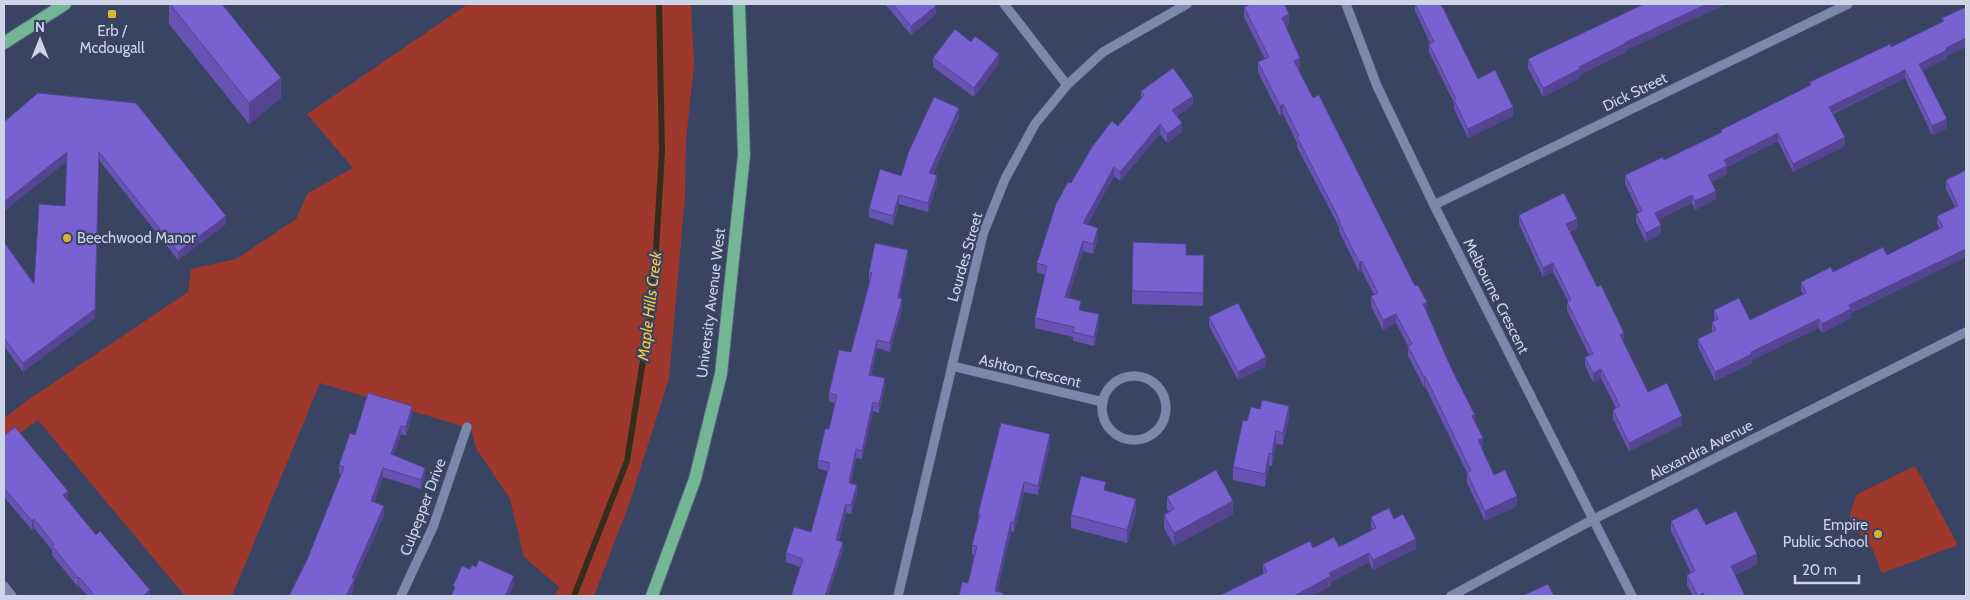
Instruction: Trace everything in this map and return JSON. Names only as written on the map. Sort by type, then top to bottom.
[{"type":"main road","points":[[4,43],[65,4]]},
{"type":"main road","name":"University Avenue West","points":[[652,596],[695,480],[721,374],[744,155],[739,4]]},
{"type":"street","points":[[1004,4],[1067,84]]},
{"type":"street","name":"Lourdes Street","points":[[898,596],[983,234],[1005,179],[1035,124],[1067,84],[1103,52],[1187,4]]},
{"type":"street","name":"Melbourne Crescent","points":[[1346,4],[1377,86],[1434,205],[1632,596]]},
{"type":"street","name":"Dick Street","points":[[1434,205],[1848,4]]},
{"type":"street","name":"Alexandra Avenue","points":[[1451,596],[1594,519],[1966,332]]},
{"type":"street","name":"Ashton Crescent","points":[[952,366],[1103,402]]},
{"type":"street","points":[[1143,377],[1153,382],[1161,390],[1166,402],[1166,413],[1163,423],[1156,432],[1146,438],[1126,439],[1116,434],[1108,426],[1102,412],[1103,402],[1105,394],[1112,385],[1124,378],[1143,377]]},
{"type":"street","name":"Culpepper Drive","points":[[401,596],[433,527],[468,427]]},
{"type":"street","points":[[4,586],[12,596]]},
{"type":"shaded area","points":[[468,4],[691,4],[694,65],[686,140],[685,196],[669,379],[628,507],[594,596],[555,596],[559,587],[524,557],[510,499],[476,448],[471,429],[320,383],[232,596],[185,596],[38,420],[4,445],[4,418],[188,292],[191,269],[236,259],[296,219],[308,193],[353,168],[307,114]]},
{"type":"shaded area","points":[[1915,466],[1958,545],[1882,573],[1871,547],[1851,523],[1850,518],[1853,505],[1857,494]]},
{"type":"building","points":[[170,4],[222,4],[281,78],[249,103]]},
{"type":"building","points":[[893,4],[934,4],[936,6],[911,26]]},
{"type":"building","points":[[1251,4],[1284,4],[1289,14],[1282,18],[1300,58],[1294,61],[1313,98],[1319,95],[1415,286],[1418,285],[1427,302],[1423,304],[1452,370],[1475,415],[1472,416],[1483,438],[1478,440],[1494,475],[1505,470],[1517,496],[1485,511],[1467,473],[1471,471],[1425,376],[1408,346],[1412,344],[1396,314],[1383,320],[1371,296],[1378,293],[1362,261],[1359,262],[1297,137],[1299,136],[1283,104],[1280,106],[1258,62],[1269,57],[1244,7]]},
{"type":"building","points":[[1415,4],[1441,4],[1478,79],[1495,70],[1513,107],[1468,129],[1454,100],[1456,99],[1429,44],[1434,42]]},
{"type":"building","points":[[1644,4],[1707,4],[1626,42],[1543,88],[1528,59]]},
{"type":"building","points":[[1966,7],[1966,38],[1919,64],[1947,119],[1932,126],[1905,70],[1829,107],[1845,137],[1793,164],[1778,133],[1724,160],[1727,166],[1708,175],[1716,191],[1695,201],[1692,195],[1655,213],[1661,225],[1646,233],[1636,214],[1642,211],[1625,175],[1663,157],[1664,160],[1722,132],[1721,130],[1811,85],[1810,82],[1890,44],[1891,47],[1944,21],[1942,18]]},
{"type":"building","points":[[955,29],[971,42],[975,36],[999,54],[974,88],[933,58]]},
{"type":"building","points":[[1173,68],[1193,96],[1172,110],[1182,123],[1167,134],[1160,124],[1120,172],[1114,167],[1083,223],[1098,228],[1093,244],[1083,241],[1065,297],[1081,301],[1079,310],[1099,314],[1094,337],[1073,332],[1074,327],[1035,318],[1047,266],[1037,263],[1056,204],[1068,182],[1071,183],[1092,147],[1112,121],[1118,126],[1144,95],[1141,91]]},
{"type":"building","name":"Beechwood Manor","points":[[38,93],[136,103],[226,216],[178,252],[99,152],[95,309],[23,363],[4,338],[4,242],[34,284],[39,204],[65,206],[67,152],[4,202],[4,122]]},
{"type":"building","points":[[934,97],[959,108],[929,173],[937,175],[928,203],[899,195],[893,216],[869,209],[880,169],[901,176],[909,151]]},
{"type":"building","points":[[1966,170],[1966,249],[1849,305],[1851,309],[1822,324],[1819,319],[1715,372],[1698,339],[1716,330],[1712,322],[1718,319],[1714,310],[1739,298],[1750,320],[1806,293],[1801,282],[1831,267],[1833,272],[1883,247],[1887,255],[1943,227],[1937,216],[1958,206],[1946,180]]},
{"type":"building","points":[[1564,193],[1577,219],[1566,224],[1597,287],[1601,285],[1624,333],[1620,335],[1648,392],[1667,383],[1682,416],[1629,443],[1613,410],[1620,406],[1601,369],[1593,373],[1585,357],[1593,354],[1567,302],[1571,300],[1553,263],[1543,268],[1519,215]]},
{"type":"building","points":[[1133,242],[1186,244],[1186,255],[1204,255],[1203,293],[1132,291]]},
{"type":"building","points":[[875,243],[908,250],[898,298],[902,299],[890,343],[877,340],[869,375],[885,378],[879,404],[873,402],[862,451],[856,449],[849,483],[857,485],[851,505],[846,504],[836,540],[843,542],[825,596],[791,596],[803,559],[786,553],[794,527],[811,532],[830,463],[818,460],[825,429],[829,429],[837,395],[829,393],[839,350],[851,352],[872,273],[869,272]]},
{"type":"building","points":[[1238,303],[1266,357],[1238,372],[1209,317]]},
{"type":"building","points":[[368,393],[412,406],[406,427],[401,426],[391,454],[425,468],[421,480],[383,468],[371,501],[384,506],[346,596],[289,596],[307,560],[344,467],[339,465],[350,433],[355,435]]},
{"type":"building","points":[[1262,400],[1289,406],[1283,433],[1276,431],[1272,454],[1269,453],[1265,474],[1233,467],[1243,420],[1247,421],[1251,407],[1260,409]]},
{"type":"building","points":[[1001,423],[1050,434],[1038,486],[1024,482],[1014,522],[1011,522],[995,591],[1003,593],[1003,596],[959,596],[962,582],[968,583],[977,546],[972,545],[980,514],[978,514]]},
{"type":"building","points":[[15,427],[68,491],[63,495],[96,535],[100,531],[150,590],[143,596],[95,596],[52,546],[54,544],[34,519],[32,521],[4,488],[4,436]]},
{"type":"building","points":[[1216,470],[1233,501],[1174,533],[1164,515],[1174,509],[1167,497]]},
{"type":"building","points":[[1081,476],[1106,482],[1104,490],[1136,499],[1127,530],[1071,515]]},
{"type":"building","points":[[1389,508],[1394,519],[1403,514],[1416,539],[1373,560],[1369,553],[1329,573],[1331,576],[1294,596],[1219,596],[1267,572],[1263,564],[1310,541],[1313,548],[1334,537],[1339,547],[1376,528],[1371,517]]},
{"type":"building","points":[[1697,508],[1706,525],[1736,511],[1757,554],[1731,566],[1745,596],[1705,596],[1703,593],[1698,596],[1687,575],[1695,571],[1671,521]]},
{"type":"building","points":[[479,560],[514,576],[505,596],[451,596],[455,587],[453,586],[462,566],[470,569],[472,565],[476,567]]},
{"type":"building","points":[[1548,584],[1554,596],[1522,596]]},
{"type":"waterway","name":"Maple Hills Creek","points":[[574,596],[627,461],[653,298],[662,152],[659,4]]},
{"type":"place","name":"Erb / Mcdougall","points":[[112,14]]},
{"type":"place","name":"Beechwood Manor","points":[[67,238]]},
{"type":"place","name":"Empire Public School","points":[[1878,534]]}]
